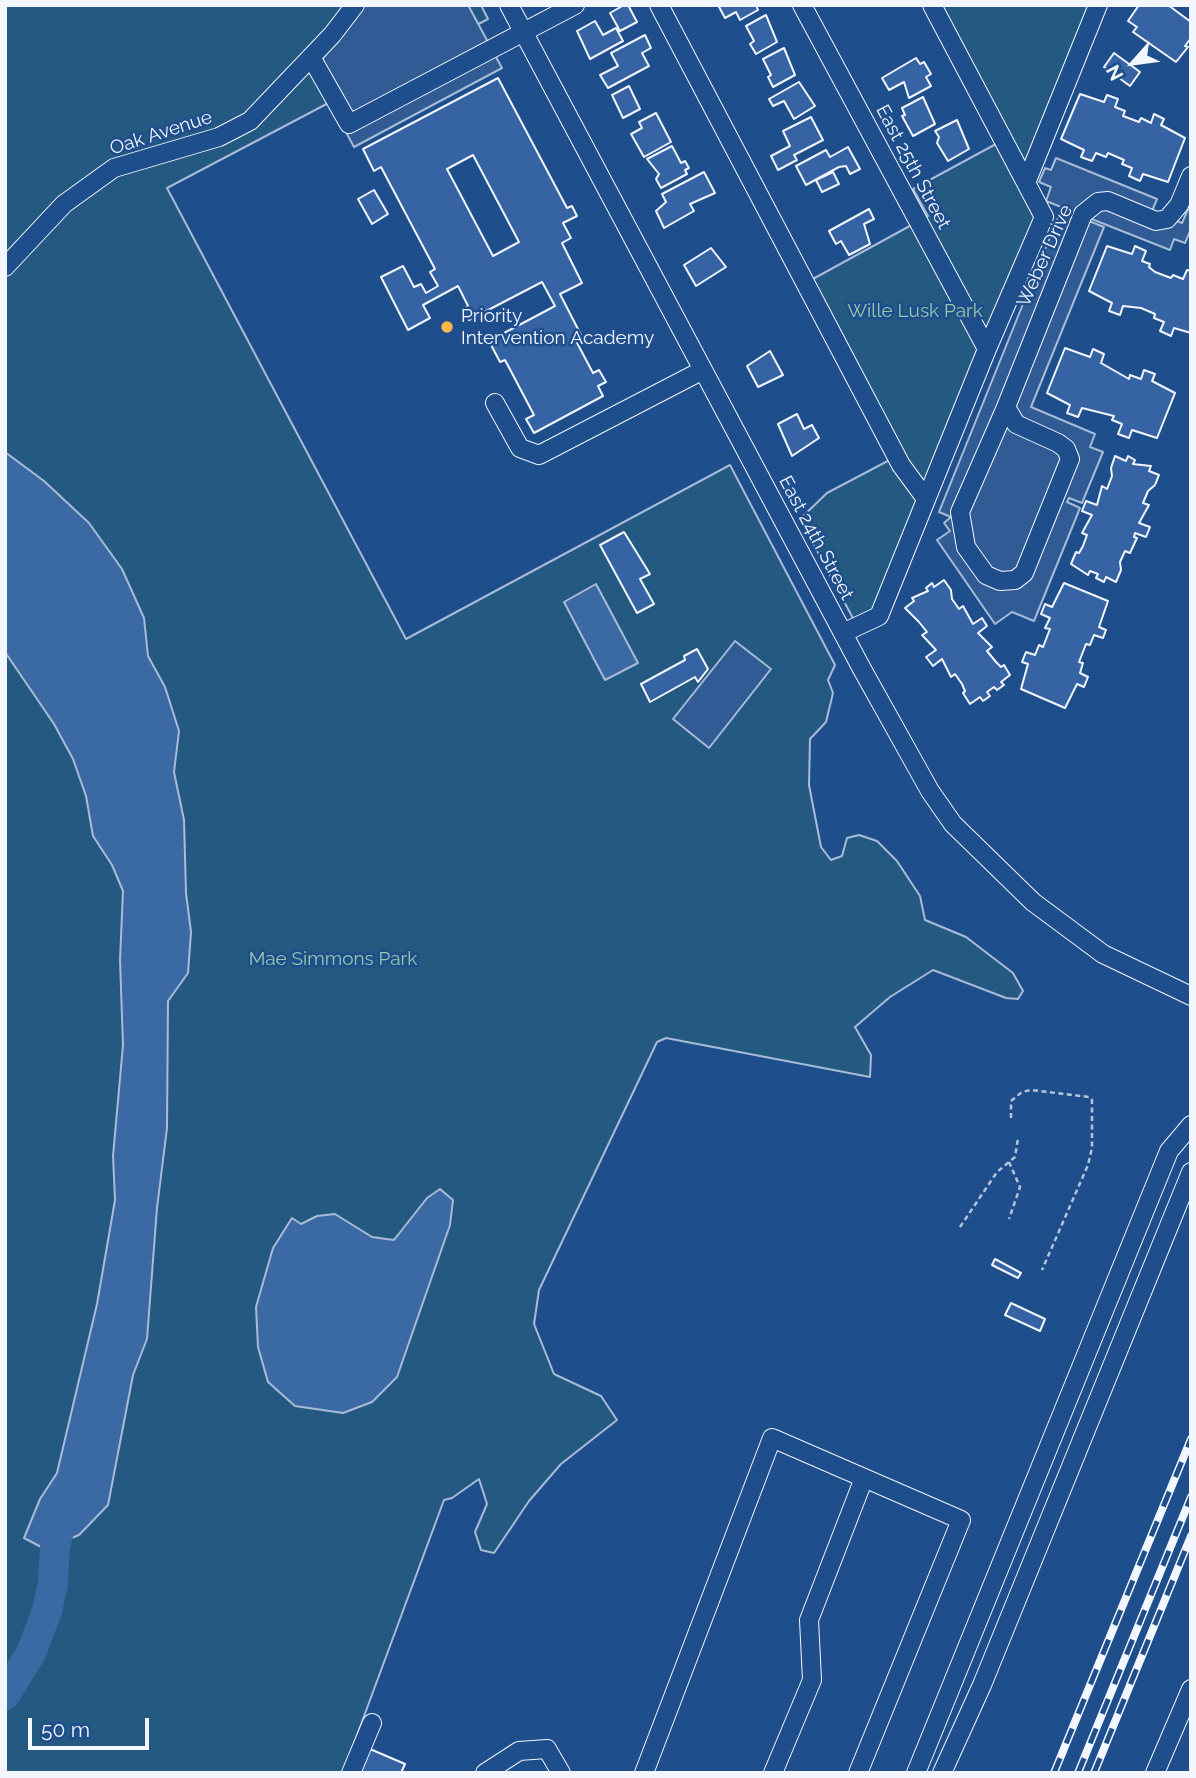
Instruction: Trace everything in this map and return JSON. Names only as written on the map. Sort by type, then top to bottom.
[{"type":"street","name":"Oak Avenue","points":[[5,267],[64,205],[114,168],[219,137],[250,121],[311,58],[355,5]]},
{"type":"street","name":"East 24th Street","points":[[509,5],[908,756],[953,824],[1005,878],[1069,931],[1103,954],[1182,993]]},
{"type":"street","points":[[311,58],[349,124],[575,5]]},
{"type":"street","points":[[659,5],[901,465],[926,499]]},
{"type":"street","name":"East 25th Street","points":[[802,5],[986,349]]},
{"type":"street","points":[[843,633],[879,616],[986,349],[1044,217],[932,5]]},
{"type":"street","points":[[1026,183],[1098,5]]},
{"type":"street","name":"Weber Drive","points":[[1006,407],[1016,424],[1058,443],[1066,449],[1070,459],[1024,573],[1015,580],[1000,581],[986,575],[966,547],[960,512],[1006,407],[1083,214],[1094,204],[1108,201],[1156,221],[1167,219],[1179,205],[1191,176]]},
{"type":"street","points":[[495,403],[520,448],[539,454],[703,370]]},
{"type":"street","points":[[916,1773],[1169,1151],[1191,1125]]},
{"type":"street","points":[[942,1773],[982,1685],[1191,1171]]},
{"type":"street","points":[[644,1773],[772,1438],[961,1520],[858,1773]]},
{"type":"street","points":[[773,1773],[812,1680],[809,1620],[863,1478]]},
{"type":"street","points":[[1156,1773],[1191,1689]]},
{"type":"street","points":[[351,1773],[372,1723]]},
{"type":"street","points":[[485,1773],[519,1751],[547,1749],[561,1773]]},
{"type":"path","points":[[1011,1118],[1011,1101],[1022,1092],[1031,1090],[1089,1097],[1092,1100],[1092,1148],[1088,1165],[1076,1200],[1042,1270]]},
{"type":"path","points":[[960,1227],[997,1172],[1015,1157],[1018,1138]]},
{"type":"path","points":[[1009,1162],[1020,1187],[1009,1219]]},
{"type":"green space","name":"Mae Simmons Park","points":[[5,5],[481,5],[488,19],[167,188],[406,639],[730,465],[835,665],[828,680],[833,693],[826,722],[810,739],[809,785],[821,847],[831,860],[842,856],[847,838],[859,835],[877,841],[897,861],[920,896],[925,920],[966,937],[1013,973],[1023,991],[1018,999],[1006,998],[933,970],[890,997],[855,1027],[871,1055],[870,1077],[666,1038],[657,1042],[539,1290],[534,1324],[554,1374],[601,1396],[617,1420],[561,1464],[529,1501],[494,1553],[481,1550],[475,1532],[487,1504],[479,1479],[452,1498],[444,1500],[343,1773],[5,1773]]},
{"type":"green space","name":"Wille Lusk Park","points":[[937,5],[1093,5],[1025,171],[1036,224],[878,609],[855,622],[800,519],[827,493],[901,454],[811,280],[928,216],[913,189],[1007,138]]},
{"type":"shaded area","points":[[365,5],[468,5],[502,68],[354,147],[313,71]]},
{"type":"shaded area","points":[[1056,158],[1157,199],[1152,211],[1182,223],[1191,203],[1191,229],[1185,243],[1174,239],[1170,250],[1046,201],[1051,187],[1039,182],[1045,168],[1051,170]]},
{"type":"shaded area","points":[[1061,210],[1104,227],[1031,407],[1095,434],[1090,447],[1103,452],[1082,503],[1069,498],[1067,502],[1080,508],[1034,621],[1012,612],[995,624],[937,540],[950,531],[944,523],[951,517],[939,512]]},
{"type":"shaded area","points":[[5,452],[44,481],[89,523],[122,569],[144,618],[148,656],[165,687],[179,731],[174,772],[184,820],[186,893],[191,932],[188,973],[168,1001],[167,1128],[157,1208],[147,1339],[133,1375],[108,1505],[79,1535],[45,1549],[24,1538],[40,1499],[57,1473],[97,1304],[115,1200],[113,1156],[123,1045],[120,960],[123,891],[112,865],[93,836],[86,796],[73,759],[54,724],[5,652]]},
{"type":"shaded area","points":[[596,584],[638,663],[605,680],[564,602]]},
{"type":"shaded area","points":[[735,641],[771,669],[709,748],[673,719]]},
{"type":"shaded area","points":[[440,1189],[453,1200],[450,1225],[397,1377],[372,1402],[343,1413],[295,1406],[268,1382],[258,1347],[256,1307],[273,1248],[292,1218],[301,1224],[317,1216],[335,1214],[372,1237],[394,1240],[427,1198]]},
{"type":"building","points":[[628,5],[637,22],[620,31],[610,13]]},
{"type":"building","points":[[718,5],[756,5],[758,10],[740,20],[736,12],[725,18]]},
{"type":"building","points":[[1139,5],[1168,5],[1191,22],[1191,38],[1185,46],[1188,47],[1176,62],[1133,32],[1137,27],[1128,21]]},
{"type":"building","points":[[766,15],[777,42],[756,54],[750,44],[754,41],[746,26]]},
{"type":"building","points":[[595,21],[603,35],[616,28],[623,41],[590,59],[577,31]]},
{"type":"building","points":[[645,35],[651,48],[642,53],[649,66],[608,88],[600,75],[618,66],[611,53]]},
{"type":"building","points":[[784,48],[795,75],[773,87],[768,77],[771,75],[763,59]]},
{"type":"building","points":[[1114,53],[1140,72],[1130,86],[1104,67]]},
{"type":"building","points":[[916,58],[920,64],[924,62],[931,74],[926,77],[931,86],[909,98],[904,82],[889,90],[882,78]]},
{"type":"building","name":"Priority Intervention Academy","points":[[498,78],[567,208],[572,206],[577,216],[563,223],[571,238],[562,243],[582,283],[560,294],[581,335],[575,339],[593,373],[599,370],[606,382],[598,386],[603,396],[534,433],[526,419],[534,415],[505,360],[500,362],[489,341],[555,306],[542,282],[469,320],[463,309],[468,306],[458,286],[423,305],[430,318],[408,330],[381,277],[403,266],[414,287],[421,284],[426,293],[438,286],[430,272],[435,269],[381,167],[374,171],[363,149]],"holes":[[[473,155],[519,242],[493,256],[447,169]]]},
{"type":"building","points":[[799,82],[815,106],[794,119],[784,101],[773,106],[769,99]]},
{"type":"building","points":[[629,86],[640,109],[623,118],[612,95]]},
{"type":"building","points":[[1080,94],[1104,102],[1107,95],[1118,99],[1115,107],[1125,111],[1123,116],[1139,122],[1141,118],[1151,123],[1154,114],[1164,119],[1161,125],[1185,138],[1168,182],[1143,174],[1140,181],[1129,176],[1132,168],[1122,164],[1124,160],[1108,153],[1106,157],[1096,153],[1092,161],[1081,157],[1084,150],[1061,139]]},
{"type":"building","points":[[923,97],[935,124],[913,136],[902,116],[905,115],[902,108]]},
{"type":"building","points":[[656,113],[671,142],[644,157],[631,134],[642,128],[639,122]]},
{"type":"building","points":[[811,117],[823,140],[794,155],[797,160],[778,170],[771,156],[790,146],[783,131]]},
{"type":"building","points":[[957,120],[969,149],[948,161],[937,143],[939,137],[935,131]]},
{"type":"building","points":[[672,146],[681,163],[685,161],[689,168],[685,170],[687,174],[661,188],[656,179],[659,174],[647,159]]},
{"type":"building","points":[[848,147],[860,169],[850,174],[846,166],[839,167],[806,185],[796,166],[826,150],[830,157]]},
{"type":"building","points":[[704,172],[715,193],[690,204],[694,211],[664,228],[656,211],[666,202],[662,194]]},
{"type":"building","points":[[833,172],[839,184],[822,192],[816,180]]},
{"type":"building","points":[[374,190],[388,214],[372,224],[358,199]]},
{"type":"building","points":[[869,209],[874,219],[864,224],[870,244],[849,255],[841,241],[836,244],[829,231]]},
{"type":"building","points":[[1107,246],[1132,254],[1135,246],[1146,251],[1142,261],[1150,264],[1149,267],[1155,272],[1171,278],[1173,275],[1183,279],[1187,270],[1191,271],[1191,333],[1174,328],[1171,336],[1160,331],[1164,322],[1154,318],[1155,314],[1141,308],[1123,306],[1120,315],[1109,311],[1112,303],[1089,291]]},
{"type":"building","points":[[711,248],[726,267],[696,286],[684,265]]},
{"type":"building","points":[[1065,348],[1090,357],[1093,349],[1104,354],[1101,363],[1129,379],[1130,375],[1141,379],[1144,370],[1155,374],[1152,381],[1175,393],[1157,438],[1132,430],[1129,438],[1118,434],[1122,424],[1112,420],[1114,416],[1082,408],[1078,417],[1067,413],[1070,405],[1047,393]]},
{"type":"building","points":[[770,351],[783,375],[758,387],[747,366]]},
{"type":"building","points":[[797,414],[804,429],[812,425],[819,438],[792,456],[778,424]]},
{"type":"building","points":[[1115,456],[1126,461],[1128,456],[1135,460],[1133,464],[1151,466],[1149,471],[1159,475],[1143,503],[1149,505],[1139,523],[1150,527],[1146,537],[1135,533],[1134,537],[1137,538],[1130,553],[1125,551],[1116,582],[1106,577],[1104,582],[1096,578],[1098,574],[1090,571],[1088,575],[1071,564],[1076,552],[1079,553],[1083,546],[1087,535],[1082,533],[1092,515],[1082,511],[1086,501],[1097,505],[1102,486],[1107,489],[1112,476],[1111,468]]},
{"type":"building","points":[[624,532],[650,574],[640,579],[654,604],[637,613],[600,545]]},
{"type":"building","points":[[944,580],[951,590],[952,599],[959,609],[963,606],[973,624],[982,618],[987,626],[978,633],[992,647],[987,651],[1001,667],[1004,665],[1010,675],[1001,682],[1004,685],[987,692],[990,696],[983,701],[980,697],[970,704],[963,693],[965,691],[962,684],[955,674],[951,677],[942,659],[933,666],[926,657],[936,650],[922,635],[927,632],[905,608],[914,601],[912,598],[928,591],[926,588],[932,583],[934,587]]},
{"type":"building","points":[[1064,583],[1108,601],[1099,627],[1106,630],[1103,638],[1094,635],[1090,645],[1086,644],[1079,662],[1083,663],[1080,673],[1088,677],[1084,687],[1077,684],[1065,708],[1021,689],[1028,664],[1022,662],[1026,652],[1035,655],[1039,645],[1043,647],[1050,629],[1045,628],[1050,618],[1041,614],[1045,604],[1052,607]]},
{"type":"building","points":[[697,649],[708,669],[698,682],[695,677],[650,702],[641,684],[685,660],[684,656]]},
{"type":"building","points":[[995,1259],[1021,1273],[1018,1278],[992,1265]]},
{"type":"building","points":[[1011,1303],[1045,1319],[1040,1331],[1005,1315]]},
{"type":"building","points":[[370,1749],[405,1764],[401,1773],[360,1773]]},
{"type":"waterway","points":[[5,1695],[31,1653],[47,1611],[53,1583],[55,1545],[66,1508]]},
{"type":"railway","points":[[1054,1773],[1191,1439]]},
{"type":"railway","points":[[1078,1773],[1191,1497]]},
{"type":"railway","points":[[1094,1773],[1191,1536]]},
{"type":"place","name":"Priority Intervention Academy","points":[[447,327]]}]
